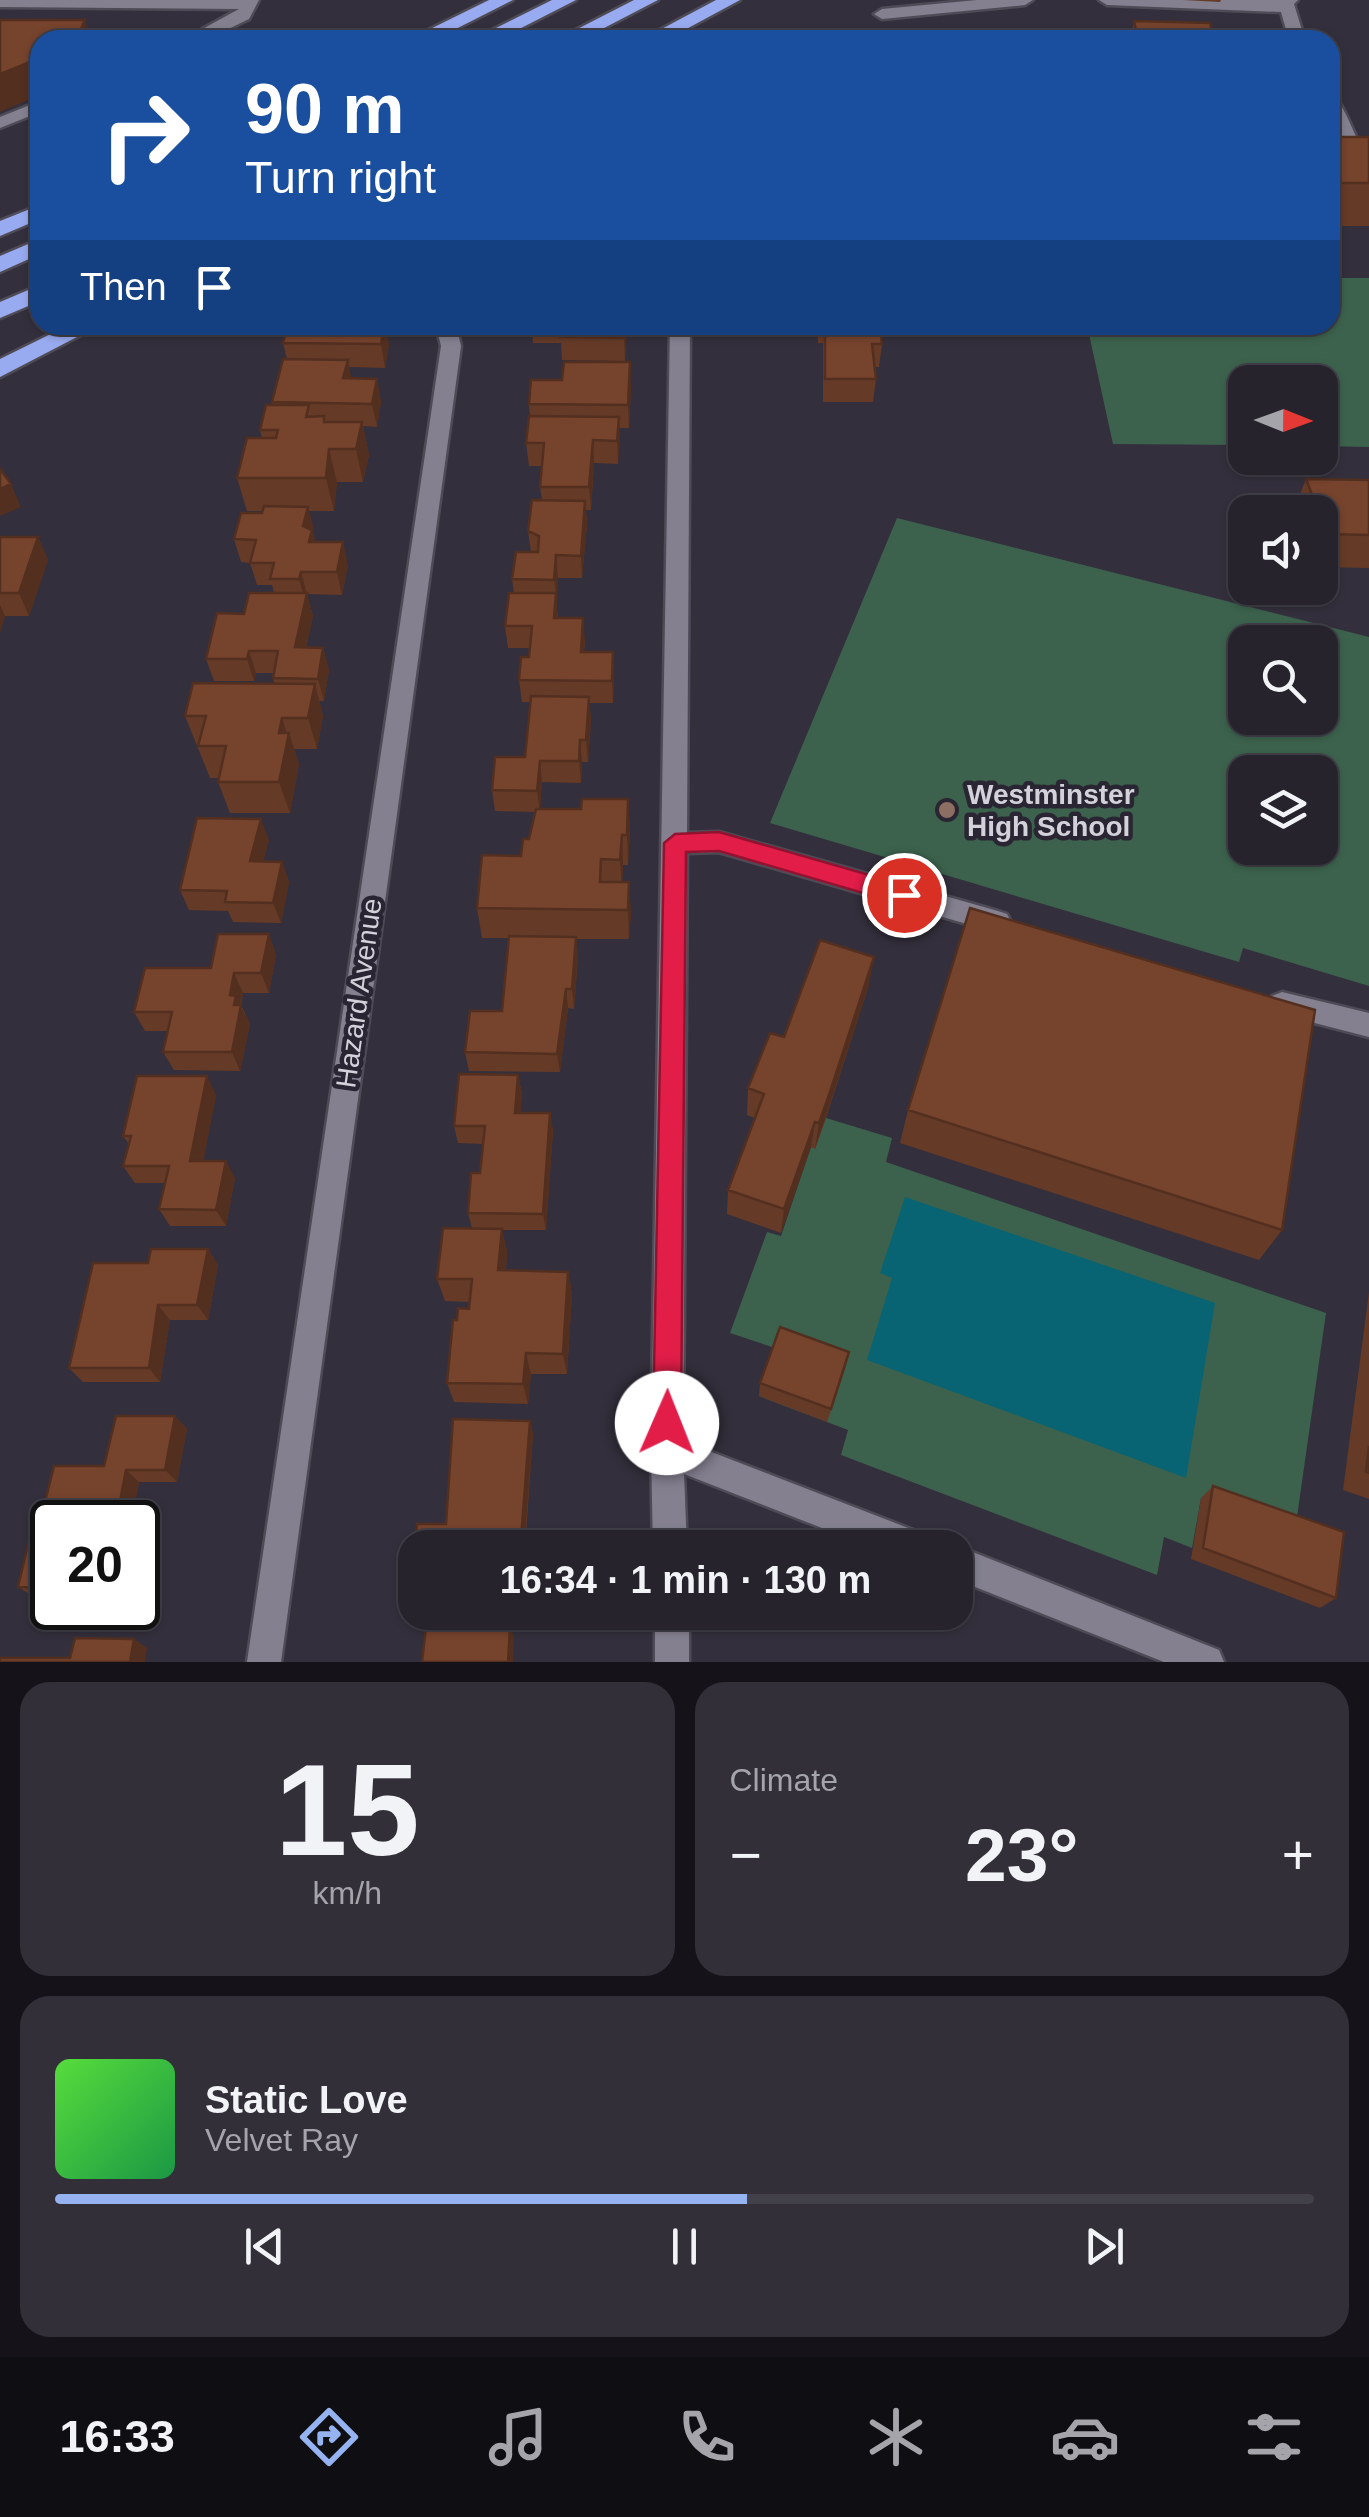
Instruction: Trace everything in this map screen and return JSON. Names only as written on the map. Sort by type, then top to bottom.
[{"type":"highway","points":[[440,30],[504,0]]},
{"type":"highway","points":[[503,30],[567,0]]},
{"type":"highway","points":[[587,30],[649,0]]},
{"type":"highway","points":[[671,30],[732,0]]},
{"type":"highway","points":[[0,229],[30,216]]},
{"type":"highway","points":[[0,265],[30,251]]},
{"type":"highway","points":[[0,311],[30,297]]},
{"type":"highway","points":[[0,369],[68,335]]},
{"type":"street","points":[[882,14],[1025,0]]},
{"type":"street","points":[[1107,0],[1288,4],[1294,30]]},
{"type":"street","points":[[0,2],[250,2],[243,16],[214,30]]},
{"type":"street","points":[[0,37],[30,37]]},
{"type":"street","points":[[0,123],[30,110]]},
{"type":"street","points":[[1340,126],[1359,169]]},
{"type":"street","name":"Hazard Avenue","points":[[264,1662],[451,346],[448,335]]},
{"type":"street","points":[[669,1530],[667,1451],[680,335]]},
{"type":"street","points":[[675,843],[719,842],[1024,930]]},
{"type":"street","points":[[1252,995],[1369,1025]]},
{"type":"street","points":[[667,1451],[871,1530]]},
{"type":"street","points":[[973,1569],[1208,1662]]},
{"type":"street","points":[[672,1630],[672,1662]]},
{"type":"green space","points":[[1340,278],[1369,278],[1369,447],[1338,446],[1338,365],[1228,365],[1228,445],[1113,444],[1089,335],[1340,335]]},
{"type":"green space","points":[[897,518],[1228,601],[1228,605],[1321,625],[1228,625],[1228,735],[1338,735],[1338,629],[1369,637],[1369,986],[1243,948],[1239,962],[770,823]]},
{"type":"green space","points":[[826,1118],[892,1138],[886,1162],[1326,1313],[1295,1531],[1201,1498],[1192,1548],[1164,1537],[1157,1575],[841,1455],[848,1430],[759,1396],[775,1348],[730,1333],[767,1232],[781,1236],[811,1147],[815,1148]]},
{"type":"water","points":[[905,1197],[1215,1303],[1186,1478],[867,1360],[892,1278],[880,1273]]},
{"type":"building","points":[[0,20],[85,20],[80,30],[30,30],[30,62],[0,74]]},
{"type":"building","points":[[1134,21],[1210,23],[1212,30],[1136,30]]},
{"type":"building","points":[[1340,137],[1369,137],[1369,183],[1340,183]]},
{"type":"building","points":[[285,335],[382,335],[381,344],[283,343]]},
{"type":"building","points":[[560,335],[624,335],[624,338]]},
{"type":"building","points":[[825,335],[881,335],[882,344],[872,344],[876,379],[825,379]]},
{"type":"building","points":[[283,359],[348,360],[343,378],[377,379],[372,404],[272,402]]},
{"type":"building","points":[[564,362],[630,362],[628,405],[529,404],[531,380],[562,380]]},
{"type":"building","points":[[266,405],[309,405],[306,417],[324,416],[324,422],[362,422],[356,449],[329,449],[326,478],[237,478],[247,438],[276,438],[278,430],[260,430]]},
{"type":"building","points":[[529,416],[619,417],[617,441],[593,440],[589,487],[540,487],[544,443],[526,443]]},
{"type":"building","points":[[0,469],[11,484],[0,489]]},
{"type":"building","points":[[1306,479],[1369,480],[1369,535],[1338,534],[1338,495],[1312,495]]},
{"type":"building","points":[[532,500],[585,501],[581,556],[556,555],[554,580],[512,579],[516,552],[538,552],[539,536],[528,531]]},
{"type":"building","points":[[264,506],[308,507],[303,526],[312,530],[309,542],[343,542],[337,572],[301,572],[299,579],[270,579],[274,563],[250,563],[256,540],[234,539],[241,513],[262,513]]},
{"type":"building","points":[[0,537],[38,537],[19,593],[0,593]]},
{"type":"building","points":[[249,593],[307,593],[295,647],[323,648],[318,679],[273,678],[278,651],[249,651],[247,659],[206,659],[217,613],[244,614]]},
{"type":"building","points":[[509,593],[556,593],[554,618],[583,618],[581,652],[613,652],[612,681],[519,680],[521,657],[529,657],[532,626],[505,626]]},
{"type":"building","points":[[193,683],[315,684],[308,718],[282,718],[279,733],[289,733],[279,782],[218,782],[226,746],[198,746],[206,716],[185,716]]},
{"type":"building","points":[[531,696],[589,697],[586,740],[580,740],[579,761],[540,761],[537,791],[492,790],[495,757],[525,757]]},
{"type":"building","points":[[582,799],[628,799],[627,835],[622,835],[620,860],[601,859],[600,882],[629,882],[628,910],[477,908],[482,855],[521,856],[523,839],[529,839],[536,809],[581,809]]},
{"type":"building","points":[[197,818],[261,819],[250,861],[282,862],[273,903],[225,902],[227,891],[180,890]]},
{"type":"building","points":[[970,908],[1315,1010],[1282,1230],[908,1110]]},
{"type":"building","points":[[218,934],[269,934],[261,973],[234,973],[230,995],[236,996],[234,1005],[241,1005],[232,1052],[163,1052],[172,1012],[134,1012],[145,968],[211,968]]},
{"type":"building","points":[[509,936],[576,937],[572,989],[566,989],[557,1054],[465,1052],[470,1011],[502,1011]]},
{"type":"building","points":[[820,940],[874,957],[819,1123],[815,1122],[784,1209],[728,1190],[764,1094],[748,1088],[770,1033],[784,1037]]},
{"type":"building","points":[[459,1074],[518,1075],[515,1113],[550,1113],[543,1214],[468,1213],[471,1173],[480,1173],[485,1126],[454,1126]]},
{"type":"building","points":[[137,1076],[207,1076],[190,1161],[226,1161],[216,1210],[159,1209],[169,1166],[123,1166],[131,1136],[123,1136]]},
{"type":"building","points":[[443,1228],[502,1229],[498,1270],[568,1272],[563,1354],[526,1353],[523,1384],[447,1383],[453,1320],[457,1320],[458,1308],[469,1309],[472,1279],[437,1279]]},
{"type":"building","points":[[151,1249],[208,1249],[197,1305],[158,1305],[149,1368],[69,1368],[93,1263],[148,1263]]},
{"type":"building","points":[[780,1327],[849,1352],[831,1409],[760,1383]]},
{"type":"building","points":[[116,1416],[175,1416],[165,1470],[126,1470],[120,1500],[46,1500],[54,1466],[104,1466]]},
{"type":"building","points":[[453,1419],[530,1421],[522,1530],[416,1530],[417,1524],[446,1524]]},
{"type":"building","points":[[1213,1486],[1344,1532],[1336,1598],[1203,1548]]},
{"type":"building","points":[[30,1536],[30,1587],[18,1587]]},
{"type":"building","points":[[426,1630],[510,1630],[508,1662],[422,1662]]},
{"type":"building","points":[[75,1638],[134,1639],[130,1662],[0,1662],[0,1658],[70,1658]]},
{"type":"place","name":"Westminster High School","points":[[947,810]]},
{"type":"route","points":[[667,1423],[675,843],[719,842],[904,895]]}]
